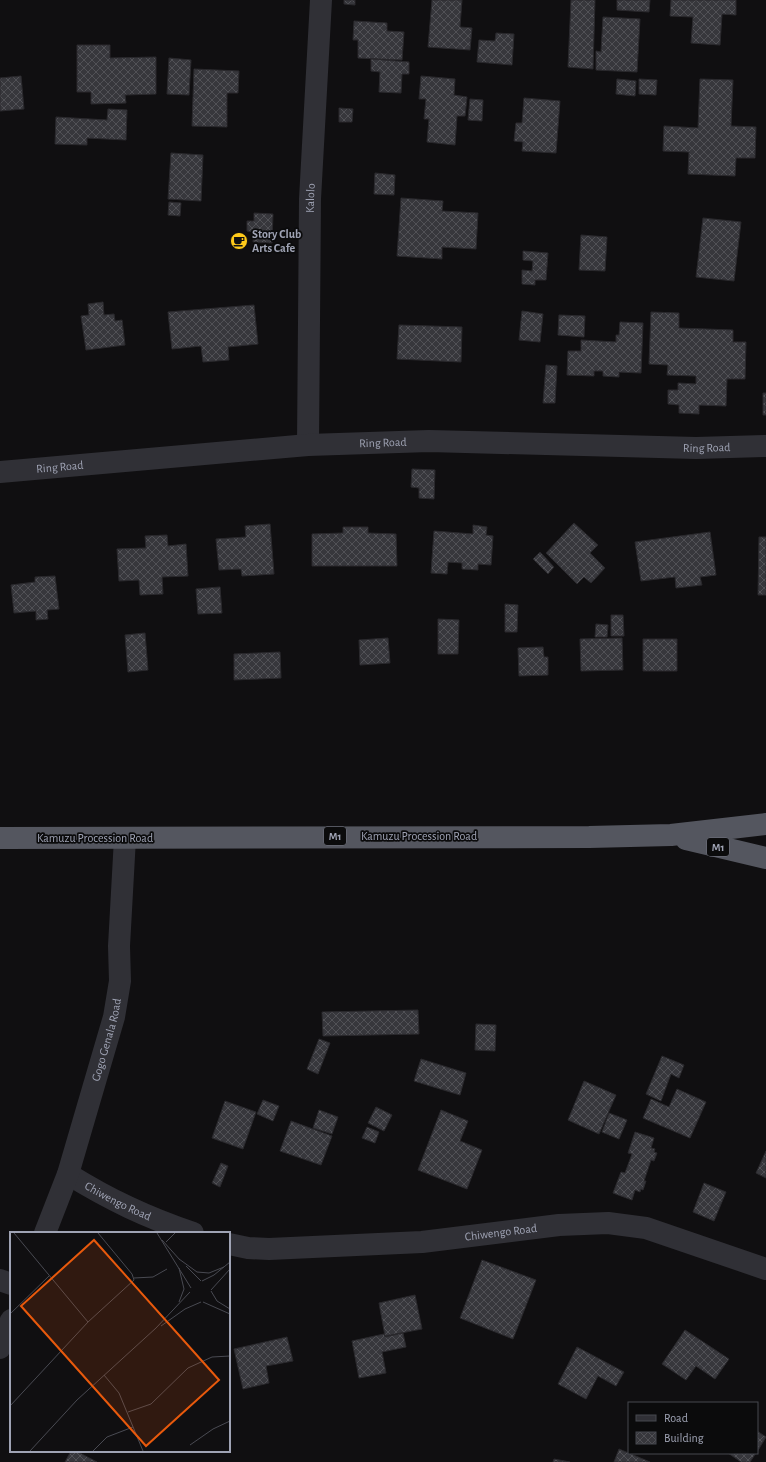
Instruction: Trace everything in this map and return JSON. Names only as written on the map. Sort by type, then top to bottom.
[{"type":"highway","name":"Kamuzu Procession Road","points":[[0,838],[589,837],[671,835],[766,824]]},
{"type":"highway","name":"Kamuzu Procession Road","points":[[671,835],[766,858]]},
{"type":"street","name":"Kalolo","points":[[308,445],[310,199],[321,0]]},
{"type":"street","name":"Ring Road","points":[[0,472],[308,445],[429,441],[696,448],[766,446]]},
{"type":"street","name":"Gogo Genala Road","points":[[45,1232],[68,1174],[115,1010],[120,981],[119,946],[125,838]]},
{"type":"street","name":"Chiwengo Road","points":[[68,1174],[106,1198],[156,1221],[190,1232]]},
{"type":"street","name":"Chiwengo Road","points":[[230,1244],[248,1248],[269,1249],[422,1242],[560,1225],[608,1223],[646,1228],[766,1269]]},
{"type":"street","points":[[0,1280],[10,1284]]},
{"type":"street","points":[[0,1348],[10,1323]]},
{"type":"building","points":[[344,0],[355,0],[355,5],[344,4]]},
{"type":"building","points":[[432,0],[462,0],[460,27],[472,28],[470,50],[428,47]]},
{"type":"building","points":[[571,0],[595,0],[593,69],[568,67]]},
{"type":"building","points":[[617,0],[650,0],[649,12],[617,10]]},
{"type":"building","points":[[671,0],[736,0],[736,15],[722,14],[720,45],[691,43],[693,17],[670,16]]},
{"type":"building","points":[[603,17],[640,19],[637,72],[596,70],[596,51],[601,52]]},
{"type":"building","points":[[354,21],[387,23],[387,31],[404,32],[402,60],[358,58],[358,40],[353,40]]},
{"type":"building","points":[[496,33],[514,34],[512,65],[477,62],[479,40],[495,41]]},
{"type":"building","points":[[77,45],[110,45],[110,58],[156,57],[156,94],[125,95],[126,103],[91,104],[91,92],[77,92]]},
{"type":"building","points":[[169,58],[191,60],[189,95],[167,94]]},
{"type":"building","points":[[371,59],[409,62],[409,74],[402,74],[401,93],[379,92],[380,72],[371,71]]},
{"type":"building","points":[[194,69],[239,71],[238,93],[227,93],[227,127],[192,126]]},
{"type":"building","points":[[21,76],[24,109],[0,111],[0,78]]},
{"type":"building","points":[[421,76],[455,79],[454,95],[467,97],[465,116],[457,116],[455,145],[427,142],[429,119],[424,119],[426,99],[419,99]]},
{"type":"building","points":[[617,79],[636,81],[635,96],[616,94]]},
{"type":"building","points":[[639,79],[657,80],[656,95],[639,94]]},
{"type":"building","points":[[700,79],[733,80],[731,126],[756,127],[755,158],[736,158],[735,176],[688,174],[689,152],[663,151],[664,126],[698,128]]},
{"type":"building","points":[[524,98],[560,101],[556,153],[522,151],[523,142],[514,141],[516,123],[522,123]]},
{"type":"building","points":[[470,99],[483,100],[482,121],[468,120]]},
{"type":"building","points":[[339,108],[353,109],[352,122],[339,122]]},
{"type":"building","points":[[108,109],[127,110],[126,140],[87,138],[87,145],[55,144],[56,117],[107,120]]},
{"type":"building","points":[[171,153],[203,155],[201,201],[168,199]]},
{"type":"building","points":[[375,173],[395,175],[394,195],[374,194]]},
{"type":"building","points":[[401,198],[443,201],[442,211],[478,213],[476,249],[442,247],[442,259],[397,256]]},
{"type":"building","points":[[169,202],[181,203],[180,216],[168,215]]},
{"type":"building","points":[[254,213],[273,214],[272,243],[253,242],[254,232],[247,231],[247,221],[254,221]]},
{"type":"building","points":[[703,218],[741,222],[734,281],[696,277]]},
{"type":"building","points":[[581,235],[607,237],[605,271],[579,270]]},
{"type":"building","points":[[523,251],[548,253],[546,280],[535,280],[535,285],[522,284],[522,270],[532,271],[533,261],[523,260]]},
{"type":"building","points":[[103,302],[104,315],[114,314],[115,321],[122,320],[125,345],[86,350],[81,316],[89,315],[88,304]]},
{"type":"building","points":[[254,305],[258,344],[228,347],[229,360],[203,362],[201,346],[172,349],[168,312]]},
{"type":"building","points":[[522,311],[543,314],[540,342],[519,340]]},
{"type":"building","points":[[651,312],[679,313],[679,328],[733,330],[733,342],[746,342],[745,379],[727,379],[726,406],[699,405],[699,414],[679,413],[679,405],[668,404],[668,390],[678,390],[678,383],[696,384],[696,376],[667,375],[668,365],[649,364]]},
{"type":"building","points":[[559,315],[585,316],[584,337],[558,335]]},
{"type":"building","points":[[620,322],[643,323],[641,373],[619,372],[619,377],[603,376],[603,371],[594,371],[594,376],[567,375],[568,351],[581,351],[581,340],[616,342],[616,335],[619,335]]},
{"type":"building","points":[[399,325],[462,327],[461,362],[397,359]]},
{"type":"building","points":[[546,365],[557,366],[555,403],[543,403]]},
{"type":"building","points":[[763,393],[766,393],[766,415],[763,415]]},
{"type":"building","points":[[412,469],[435,470],[434,499],[419,498],[419,488],[411,487]]},
{"type":"building","points":[[574,523],[598,545],[590,553],[605,568],[591,583],[584,577],[577,584],[546,553]]},
{"type":"building","points":[[270,524],[274,574],[242,576],[241,569],[219,570],[216,539],[246,537],[245,526]]},
{"type":"building","points":[[473,525],[487,527],[486,535],[493,536],[491,565],[478,564],[478,570],[462,569],[462,563],[448,562],[447,574],[431,573],[434,531],[473,534]]},
{"type":"building","points":[[343,527],[368,527],[368,533],[396,534],[397,566],[312,566],[312,534],[343,533]]},
{"type":"building","points":[[710,532],[716,575],[700,577],[702,585],[676,588],[675,577],[641,581],[635,542]]},
{"type":"building","points":[[167,535],[168,546],[186,544],[188,576],[162,577],[163,594],[140,595],[139,580],[119,581],[117,549],[146,548],[145,536]]},
{"type":"building","points":[[759,537],[766,537],[766,595],[758,595]]},
{"type":"building","points":[[540,552],[554,567],[548,574],[533,559]]},
{"type":"building","points":[[55,576],[59,609],[47,610],[48,619],[36,620],[36,611],[14,613],[11,585],[35,582],[35,577]]},
{"type":"building","points":[[220,587],[222,613],[198,614],[196,589]]},
{"type":"building","points":[[505,604],[518,605],[517,632],[505,632]]},
{"type":"building","points":[[611,615],[623,615],[624,636],[611,636]]},
{"type":"building","points":[[438,619],[459,620],[458,654],[438,654]]},
{"type":"building","points":[[596,624],[608,625],[607,637],[595,637]]},
{"type":"building","points":[[145,633],[148,670],[128,672],[125,635]]},
{"type":"building","points":[[388,638],[390,663],[360,665],[359,640]]},
{"type":"building","points":[[622,638],[623,670],[581,671],[580,639]]},
{"type":"building","points":[[643,639],[677,639],[677,671],[643,671]]},
{"type":"building","points":[[543,647],[544,657],[548,657],[548,675],[519,676],[518,648]]},
{"type":"building","points":[[280,652],[281,678],[234,680],[234,654]]},
{"type":"building","points":[[418,1010],[419,1034],[323,1036],[322,1012]]},
{"type":"building","points":[[476,1024],[496,1025],[495,1051],[475,1050]]},
{"type":"building","points":[[319,1039],[330,1043],[318,1074],[307,1069]]},
{"type":"building","points":[[662,1056],[684,1065],[679,1078],[671,1074],[661,1101],[646,1094]]},
{"type":"building","points":[[421,1059],[466,1073],[460,1095],[414,1081]]},
{"type":"building","points":[[584,1081],[616,1095],[599,1134],[568,1120]]},
{"type":"building","points":[[677,1089],[706,1102],[690,1138],[643,1118],[651,1099],[669,1107]]},
{"type":"building","points":[[263,1100],[279,1106],[273,1121],[257,1114]]},
{"type":"building","points":[[225,1101],[256,1112],[243,1149],[212,1138]]},
{"type":"building","points":[[376,1107],[392,1115],[384,1131],[368,1123]]},
{"type":"building","points":[[319,1110],[338,1117],[332,1134],[313,1128]]},
{"type":"building","points":[[441,1110],[468,1121],[460,1141],[482,1150],[467,1189],[418,1170]]},
{"type":"building","points":[[609,1113],[627,1120],[619,1139],[602,1132]]},
{"type":"building","points":[[291,1121],[332,1136],[321,1165],[280,1151]]},
{"type":"building","points":[[367,1127],[379,1132],[375,1143],[362,1138]]},
{"type":"building","points":[[635,1132],[654,1138],[651,1148],[655,1149],[654,1152],[657,1153],[654,1161],[651,1160],[644,1181],[646,1181],[643,1190],[641,1189],[640,1192],[635,1190],[632,1200],[613,1193],[621,1172],[625,1173],[632,1154],[628,1153]]},
{"type":"building","points":[[766,1151],[766,1178],[756,1173]]},
{"type":"building","points":[[221,1163],[228,1166],[220,1187],[212,1183]]},
{"type":"building","points":[[704,1183],[726,1192],[714,1221],[693,1212]]},
{"type":"building","points":[[482,1260],[536,1280],[513,1339],[460,1318]]},
{"type":"building","points":[[415,1295],[422,1329],[385,1336],[379,1303]]},
{"type":"building","points":[[685,1330],[729,1359],[715,1379],[696,1366],[686,1380],[662,1364]]},
{"type":"building","points":[[403,1333],[406,1347],[382,1352],[386,1373],[359,1378],[352,1341],[384,1334],[385,1337]]},
{"type":"building","points":[[287,1337],[293,1361],[266,1366],[269,1383],[243,1389],[234,1349]]},
{"type":"building","points":[[577,1347],[624,1372],[616,1386],[598,1376],[586,1399],[558,1384]]},
{"type":"building","points":[[758,1432],[766,1437],[758,1450]]},
{"type":"building","points":[[619,1449],[650,1462],[614,1462]]},
{"type":"building","points":[[70,1452],[78,1452],[97,1462],[65,1462]]},
{"type":"building","points":[[729,1454],[755,1454],[750,1462],[741,1462]]},
{"type":"building","points":[[554,1459],[570,1462],[553,1462]]},
{"type":"place","name":"Story Club Arts Cafe","points":[[239,241]]}]
